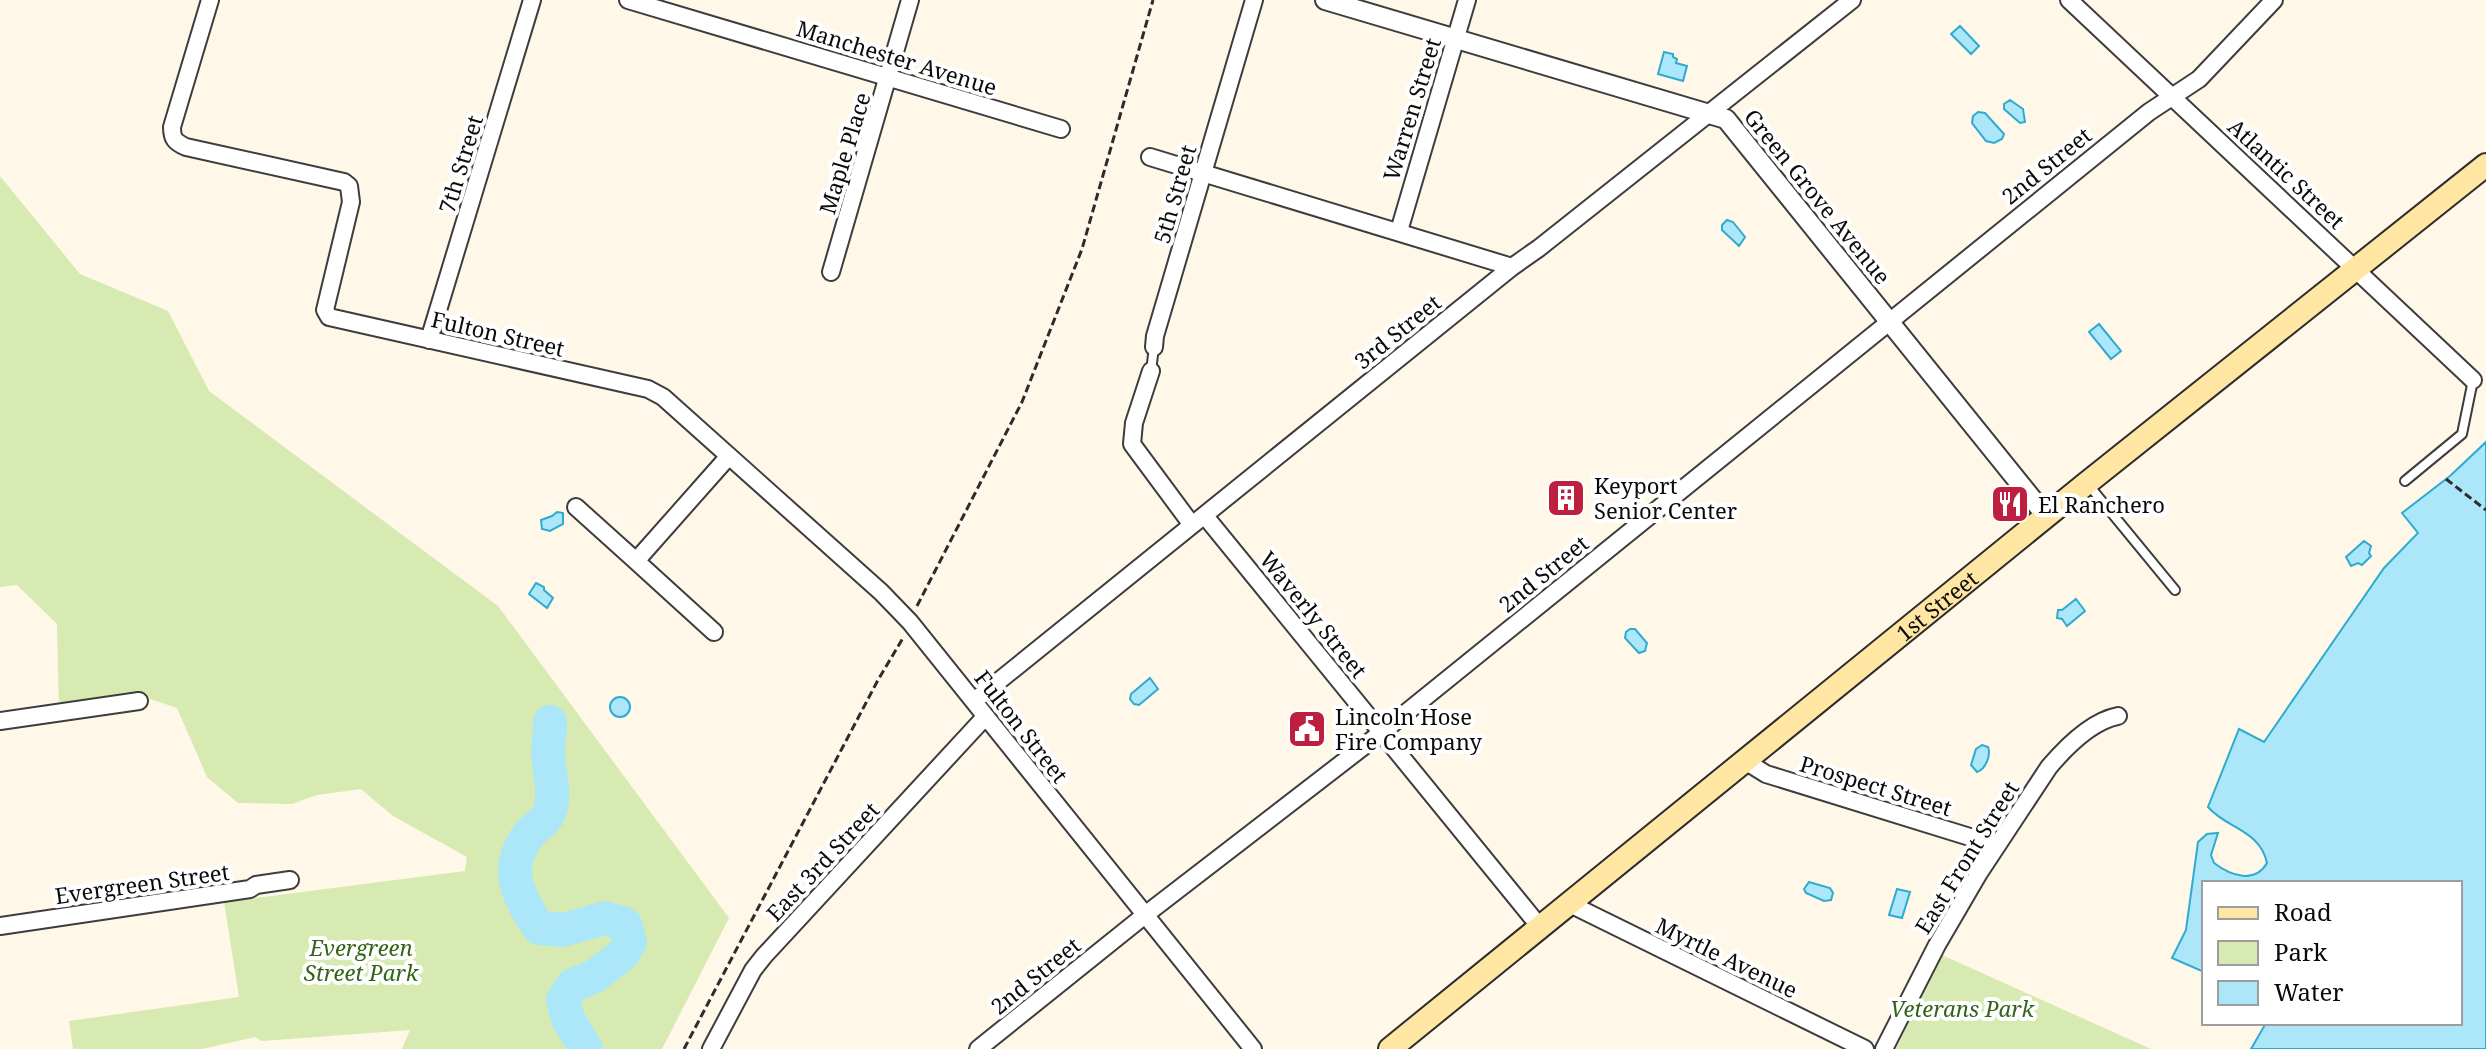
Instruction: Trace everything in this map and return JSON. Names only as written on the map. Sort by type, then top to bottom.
[{"type":"main road","name":"1st Street","points":[[1390,1049],[2046,516],[2486,165]]},
{"type":"street","name":"Fulton Street","points":[[210,0],[172,127],[172,136],[175,142],[186,147],[344,182],[349,186],[351,202],[323,320],[429,340],[648,389],[663,397],[881,592],[910,622],[1253,1049]]},
{"type":"street","name":"7th Street","points":[[429,340],[532,0]]},
{"type":"street","name":"Manchester Avenue","points":[[628,0],[1061,129]]},
{"type":"street","name":"Maple Place","points":[[831,272],[910,0]]},
{"type":"street","name":"5th Street","points":[[1154,347],[1254,0]]},
{"type":"street","name":"Green Grove Avenue","points":[[1325,0],[1726,119],[2046,516]]},
{"type":"street","name":"Warren Street","points":[[1399,231],[1467,0]]},
{"type":"street","name":"3rd Street","points":[[974,701],[1512,267],[1852,0]]},
{"type":"street","name":"Atlantic Street","points":[[2069,0],[2473,380]]},
{"type":"street","name":"2nd Street","points":[[978,1049],[1145,915],[1381,733],[2149,112],[2199,79],[2274,0]]},
{"type":"street","points":[[1150,157],[1512,267]]},
{"type":"street","name":"5th Street","points":[[1141,400],[1151,371]]},
{"type":"street","name":"Waverly Street","points":[[1141,400],[1132,444],[1381,733],[1540,927]]},
{"type":"street","points":[[636,561],[729,456]]},
{"type":"street","points":[[576,507],[714,632]]},
{"type":"street","points":[[0,721],[139,701]]},
{"type":"street","name":"East Front Street","points":[[1884,1049],[1937,945],[1995,848],[2061,752],[2092,728],[2110,717],[2118,716]]},
{"type":"street","name":"East 3rd Street","points":[[711,1049],[753,970],[764,956],[985,717]]},
{"type":"street","name":"Prospect Street","points":[[1745,761],[1766,774],[1973,838],[1995,848]]},
{"type":"street","name":"Evergreen Street","points":[[0,926],[250,889],[256,885],[290,880]]},
{"type":"street","name":"Myrtle Avenue","points":[[1570,904],[1865,1049]]},
{"type":"lane","name":"5th Street","points":[[1151,371],[1154,347]]},
{"type":"lane","points":[[2405,481],[2462,434],[2473,380]]},
{"type":"lane","points":[[2087,483],[2175,590]]},
{"type":"path","points":[[684,1049],[910,622],[1022,402],[1077,263],[1153,0]]},
{"type":"path","points":[[2446,479],[2486,510]]},
{"type":"green space","name":"Evergreen Street Park","points":[[0,176],[80,274],[168,311],[209,391],[498,606],[729,918],[662,1049],[402,1049],[410,1030],[262,1041],[255,1037],[202,1049],[73,1049],[69,1021],[239,997],[224,902],[465,871],[467,857],[393,816],[361,789],[317,795],[292,804],[238,803],[207,777],[177,708],[147,698],[59,712],[57,624],[17,585],[0,587]]},
{"type":"green space","name":"Veterans Park","points":[[1942,955],[2151,1049],[1896,1049]]},
{"type":"water","points":[[1960,26],[1979,46],[1971,54],[1951,34]]},
{"type":"water","points":[[1664,52],[1673,54],[1676,63],[1687,66],[1683,81],[1658,74]]},
{"type":"water","points":[[2010,100],[2023,109],[2025,122],[2020,123],[2004,109],[2004,104]]},
{"type":"water","points":[[1978,112],[1985,113],[2004,134],[2002,139],[1994,143],[1986,141],[1972,123],[1973,116]]},
{"type":"water","points":[[1727,220],[1733,222],[1745,237],[1739,246],[1722,230]]},
{"type":"water","points":[[2099,324],[2121,351],[2111,359],[2089,332]]},
{"type":"water","points":[[2486,442],[2486,1049],[2251,1049],[2265,1025],[2462,1025],[2462,881],[2202,881],[2202,971],[2172,958],[2186,930],[2198,842],[2207,834],[2218,833],[2211,855],[2214,863],[2235,874],[2256,874],[2267,863],[2258,843],[2208,807],[2239,729],[2264,742],[2384,568],[2418,533],[2402,513],[2450,476]]},
{"type":"water","points":[[557,512],[563,513],[563,524],[550,531],[542,529],[541,520]]},
{"type":"water","points":[[2364,541],[2371,546],[2371,556],[2362,565],[2351,566],[2346,557]]},
{"type":"water","points":[[536,583],[553,598],[547,608],[529,594]]},
{"type":"water","points":[[2076,599],[2085,611],[2067,626],[2057,618],[2058,610]]},
{"type":"water","points":[[1630,629],[1635,629],[1647,643],[1645,651],[1639,653],[1625,638]]},
{"type":"water","points":[[1150,678],[1158,689],[1139,705],[1134,704],[1131,694]]},
{"type":"water","points":[[616,697],[624,697],[630,707],[624,717],[616,717],[610,711],[610,703]]},
{"type":"water","points":[[1982,745],[1988,747],[1988,758],[1977,772],[1971,765],[1976,749]]},
{"type":"water","points":[[1809,882],[1830,888],[1833,893],[1831,900],[1824,901],[1806,893],[1804,889]]},
{"type":"water","points":[[1897,889],[1910,892],[1902,918],[1889,915]]},
{"type":"waterway","points":[[550,722],[551,808],[545,820],[521,846],[515,870],[516,882],[539,928],[563,930],[605,918],[625,924],[630,942],[623,954],[595,976],[573,985],[563,1000],[568,1019],[586,1049]]},
{"type":"place","name":"Keyport Senior Center","points":[[1566,498]]},
{"type":"place","name":"El Ranchero","points":[[2010,504]]},
{"type":"place","name":"Lincoln Hose Fire Company","points":[[1307,729]]}]
